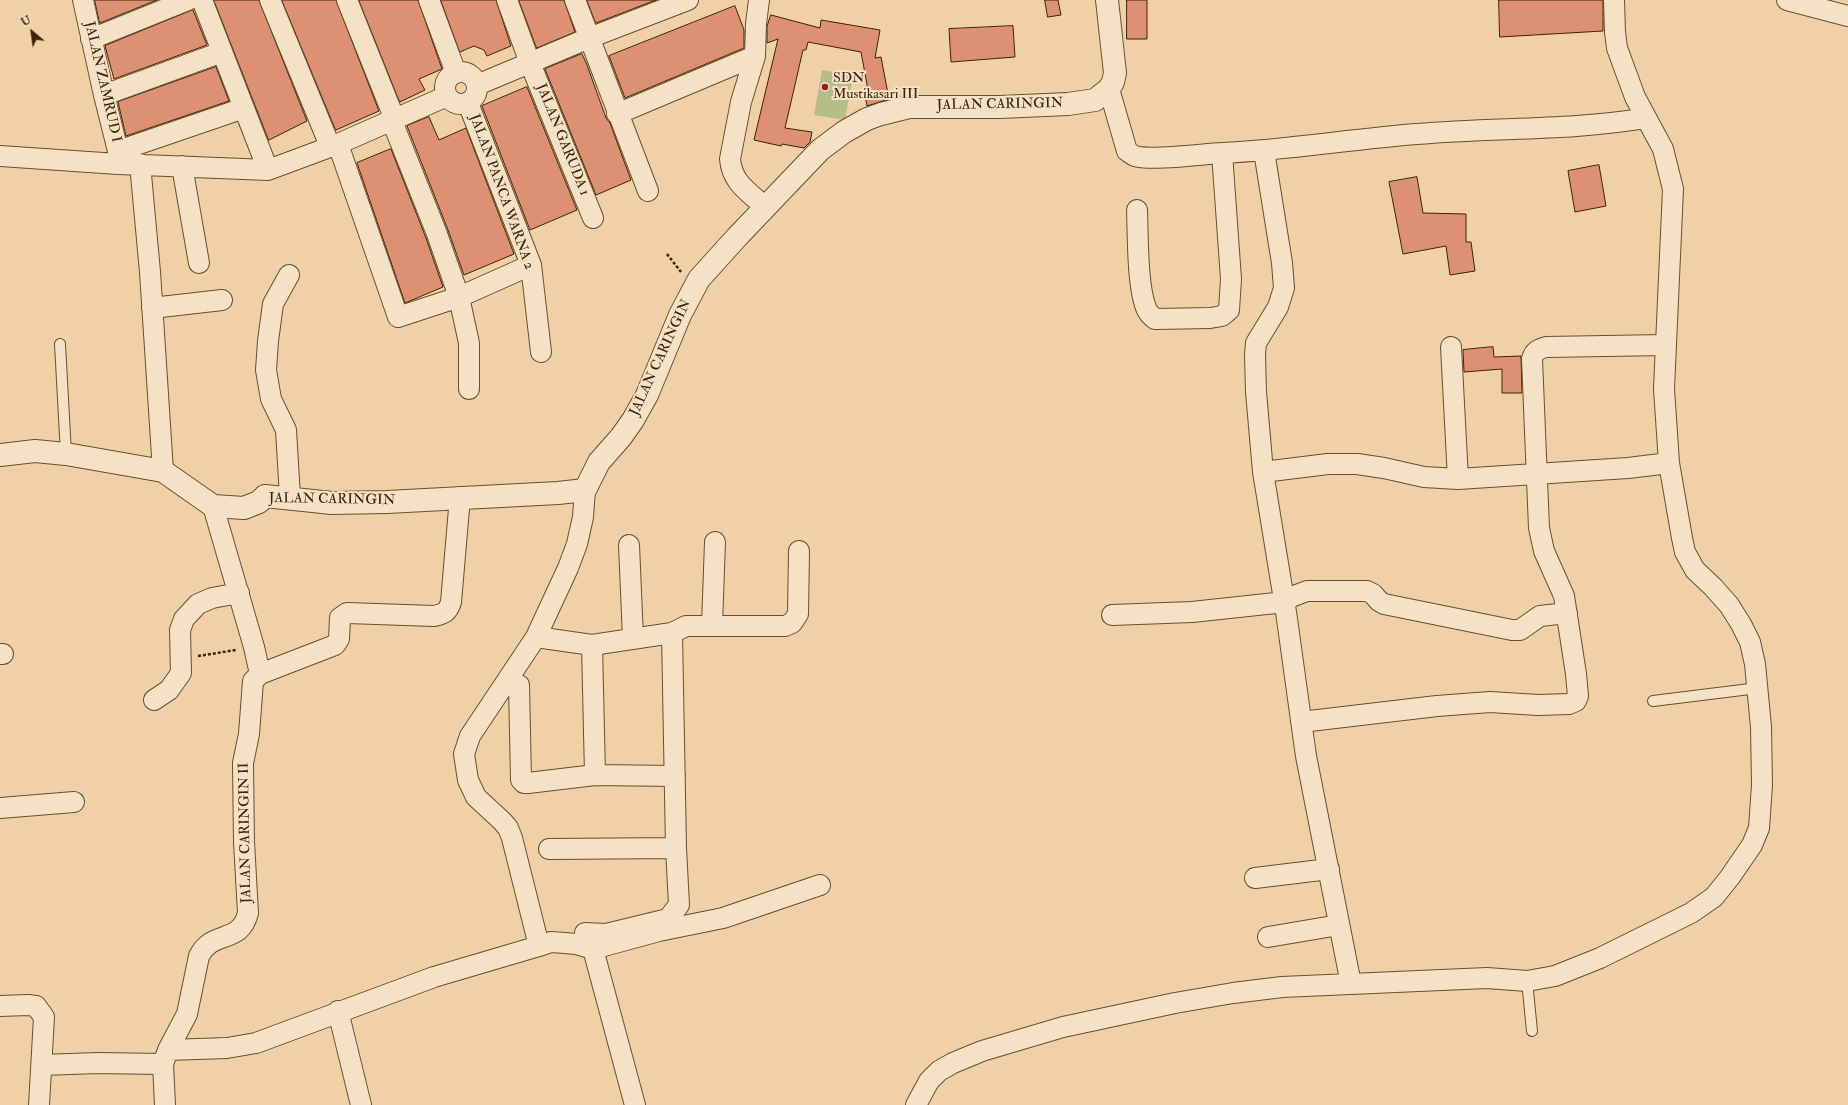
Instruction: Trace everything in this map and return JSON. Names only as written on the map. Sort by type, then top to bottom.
[{"type":"street","name":"JALAN ZAMRUD I","points":[[83,0],[118,158]]},
{"type":"street","points":[[91,39],[188,0]]},
{"type":"street","points":[[202,0],[268,170]]},
{"type":"street","points":[[270,0],[334,145],[398,317],[459,297],[531,265]]},
{"type":"street","points":[[347,0],[437,234],[459,297],[469,343],[469,389]]},
{"type":"street","points":[[429,0],[456,73]]},
{"type":"street","name":"JALAN GARUDA 1","points":[[507,0],[530,63],[593,218]]},
{"type":"street","points":[[575,0],[648,190]]},
{"type":"street","points":[[477,85],[589,38],[688,0]]},
{"type":"street","points":[[759,0],[756,24],[755,56],[742,102],[731,164],[734,177],[737,182],[766,207]]},
{"type":"street","points":[[1107,0],[1115,73],[1113,82],[1109,89],[1124,144],[1127,151],[1135,156],[1154,157],[1264,151],[1345,140],[1418,133],[1555,129],[1610,124],[1646,118]]},
{"type":"street","points":[[916,1105],[929,1081],[939,1071],[953,1063],[1026,1036],[1120,1014],[1233,993],[1282,987],[1487,978],[1527,981],[1555,976],[1582,966],[1692,913],[1714,897],[1752,845],[1759,828],[1762,784],[1761,726],[1758,688],[1750,642],[1741,624],[1725,601],[1695,570],[1686,552],[1678,521],[1669,463],[1664,389],[1673,189],[1663,149],[1646,118],[1628,79],[1617,48],[1614,0]]},
{"type":"street","points":[[1787,0],[1848,16]]},
{"type":"street","points":[[104,95],[222,52]]},
{"type":"street","points":[[618,114],[755,56]]},
{"type":"street","points":[[462,72],[472,76],[477,85],[476,96],[468,103],[454,103],[447,96],[445,90],[446,83],[450,77],[456,73],[462,72]]},
{"type":"street","name":"JALAN CARINGIN","points":[[213,506],[244,508],[259,502],[266,496],[290,497],[332,503],[387,502],[558,493],[585,490],[599,462],[621,438],[647,395],[680,315],[699,279],[820,150],[844,132],[867,119],[909,107],[1000,107],[1068,104],[1095,100],[1109,89]]},
{"type":"street","points":[[0,156],[118,158],[140,164],[268,170],[334,145],[447,96]]},
{"type":"street","name":"JALAN PANCA WARNA 2","points":[[468,103],[531,265],[541,352]]},
{"type":"street","points":[[118,158],[244,108]]},
{"type":"street","points":[[1264,151],[1282,263],[1284,288],[1278,307],[1256,343],[1256,392],[1263,472],[1285,602],[1301,722],[1313,795],[1351,984]]},
{"type":"street","points":[[1137,210],[1142,292],[1146,309],[1150,315],[1155,319],[1210,318],[1222,316],[1229,310],[1231,279],[1222,153]]},
{"type":"street","points":[[140,164],[152,308],[163,471]]},
{"type":"street","points":[[182,166],[199,263]]},
{"type":"street","points":[[289,275],[273,304],[266,370],[271,399],[286,430],[290,497]]},
{"type":"street","points":[[152,308],[222,300]]},
{"type":"street","points":[[1301,722],[1438,706],[1490,702],[1538,705],[1569,704],[1576,701],[1578,696],[1564,596],[1544,551],[1538,528],[1532,359],[1534,353],[1538,349],[1546,347],[1665,345]]},
{"type":"street","points":[[1451,348],[1458,479]]},
{"type":"street","points":[[0,455],[35,451],[66,454],[163,471],[213,506],[239,593],[260,674],[335,645],[339,639],[340,618],[347,612],[434,616],[447,612],[451,602],[460,497]]},
{"type":"street","points":[[1263,472],[1328,464],[1357,464],[1384,468],[1424,477],[1458,479],[1628,468],[1669,463]]},
{"type":"street","points":[[539,946],[512,838],[502,821],[476,797],[468,780],[464,759],[466,746],[470,736],[536,637],[568,568],[577,544],[583,517],[585,490]]},
{"type":"street","points":[[712,625],[715,542]]},
{"type":"street","points":[[629,545],[633,638]]},
{"type":"street","points":[[536,637],[592,645],[672,633],[686,626],[785,626],[792,623],[798,614],[798,551]]},
{"type":"street","points":[[1112,615],[1192,612],[1285,602],[1291,597],[1306,591],[1367,591],[1373,594],[1378,601],[1384,604],[1517,630],[1524,628],[1540,616],[1567,613]]},
{"type":"street","points":[[154,700],[169,690],[184,673],[180,630],[184,619],[198,604],[212,598],[239,593]]},
{"type":"street","points":[[589,941],[606,934],[668,919],[679,906],[676,848],[672,633]]},
{"type":"street","points":[[592,645],[594,775]]},
{"type":"street","name":"JALAN CARINGIN II","points":[[165,1057],[187,1014],[196,966],[203,948],[212,941],[237,932],[245,924],[248,913],[243,793],[244,763],[249,734],[253,681],[260,674]]},
{"type":"street","points":[[520,684],[521,780],[524,783],[528,784],[594,775],[675,776]]},
{"type":"street","points":[[0,808],[74,802]]},
{"type":"street","points":[[550,849],[676,848]]},
{"type":"street","points":[[1255,878],[1328,870]]},
{"type":"street","points":[[42,1065],[98,1063],[165,1057],[256,1043],[434,977],[551,942],[576,944],[659,931],[723,918],[820,885]]},
{"type":"street","points":[[1268,937],[1339,925]]},
{"type":"street","points":[[589,941],[635,1105]]},
{"type":"street","points":[[0,1006],[36,1006],[44,1017],[39,1105]]},
{"type":"street","points":[[338,1012],[361,1105]]},
{"type":"street","points":[[165,1057],[165,1105]]},
{"type":"lane","points":[[60,344],[66,454]]},
{"type":"lane","points":[[1653,701],[1758,688]]},
{"type":"lane","points":[[1527,981],[1532,1031]]},
{"type":"path","points":[[184,673],[254,647]]},
{"type":"green space","points":[[822,70],[853,76],[845,120],[814,115]]},
{"type":"building","points":[[95,0],[157,0],[100,23]]},
{"type":"building","points":[[214,0],[259,0],[307,121],[269,140]]},
{"type":"building","points":[[282,0],[336,0],[379,111],[336,130]]},
{"type":"building","points":[[359,0],[418,0],[442,69],[419,79],[425,90],[400,102]]},
{"type":"building","points":[[441,0],[496,0],[511,46],[487,56],[484,50],[474,46],[460,52]]},
{"type":"building","points":[[519,0],[564,0],[575,32],[537,48]]},
{"type":"building","points":[[587,0],[656,0],[596,23]]},
{"type":"building","points":[[1045,0],[1058,0],[1061,15],[1048,17]]},
{"type":"building","points":[[1127,0],[1147,0],[1147,39],[1127,39]]},
{"type":"building","points":[[1499,0],[1603,0],[1603,31],[1500,37]]},
{"type":"building","points":[[735,6],[744,30],[744,48],[625,98],[609,56]]},
{"type":"building","points":[[193,10],[207,45],[114,79],[105,46]]},
{"type":"building","points":[[771,15],[820,28],[821,20],[880,30],[875,58],[881,57],[889,99],[867,106],[864,90],[868,90],[861,52],[808,42],[806,50],[803,50],[785,128],[812,132],[810,142],[804,148],[782,144],[781,146],[754,140],[778,39],[767,43],[767,27]]},
{"type":"building","points":[[1013,26],[1015,57],[951,62],[949,29]]},
{"type":"building","points":[[582,54],[631,180],[596,195],[545,69]]},
{"type":"building","points":[[216,67],[229,101],[126,136],[118,102]]},
{"type":"building","points":[[527,87],[577,210],[530,230],[482,106]]},
{"type":"building","points":[[429,117],[439,140],[466,128],[514,254],[464,275],[407,126]]},
{"type":"building","points":[[391,149],[426,238],[443,287],[405,303],[357,163]]},
{"type":"building","points":[[1599,165],[1606,206],[1575,212],[1568,171]]},
{"type":"building","points":[[1417,177],[1423,213],[1466,214],[1466,242],[1471,242],[1475,271],[1450,275],[1446,246],[1403,254],[1389,182]]},
{"type":"building","points":[[1493,347],[1494,357],[1521,356],[1522,393],[1502,393],[1502,369],[1464,372],[1463,350]]},
{"type":"place","name":"SDN Mustikasari III","points":[[825,87]]}]
